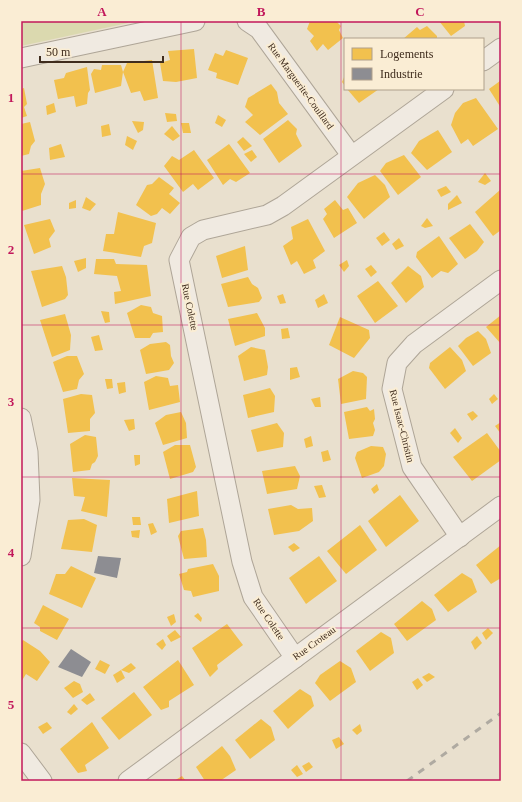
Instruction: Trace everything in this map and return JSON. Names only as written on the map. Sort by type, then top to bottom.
[{"type":"street","points":[[21,58],[194,21]]},
{"type":"street","name":"Rue Marguerite-Couillard","points":[[247,21],[259,29],[351,155]]},
{"type":"street","points":[[484,60],[501,48]]},
{"type":"street","name":"Rue Colette","points":[[295,658],[253,597],[242,562],[180,260],[191,237],[203,230],[266,215],[283,206],[351,155],[443,90]]},
{"type":"street","name":"Rue Isaac-Christin","points":[[460,537],[412,467],[392,389],[397,363],[414,344],[501,280]]},
{"type":"street","points":[[21,418],[28,452],[30,500],[21,556]]},
{"type":"street","name":"Rue Croteau","points":[[128,781],[501,506]]},
{"type":"street","points":[[21,753],[42,781]]},
{"type":"shaded area","points":[[21,21],[127,21],[128,23],[21,46]]},
{"type":"building: Logements","points":[[310,21],[336,21],[341,26],[339,30],[343,38],[328,50],[323,44],[317,51],[310,41],[314,36],[307,29]]},
{"type":"building: Logements","points":[[439,21],[464,21],[465,26],[451,36]]},
{"type":"building: Logements","points":[[427,26],[437,36],[437,38],[404,38],[417,27],[420,30]]},
{"type":"building: Logements","points":[[194,49],[197,78],[176,82],[163,81],[160,63],[170,60],[168,51]]},
{"type":"building: Logements","points":[[226,50],[248,58],[238,85],[216,78],[217,73],[208,70],[215,53],[223,56]]},
{"type":"building: Logements","points":[[152,60],[158,98],[144,101],[140,91],[131,93],[123,72],[127,63]]},
{"type":"building: Logements","points":[[102,65],[121,65],[123,72],[121,86],[95,93],[91,74],[94,69],[101,70]]},
{"type":"building: Logements","points":[[87,67],[90,90],[88,93],[87,104],[76,107],[74,96],[58,99],[54,80],[64,78],[66,73]]},
{"type":"building: Logements","points":[[500,81],[501,82],[501,108],[489,89]]},
{"type":"building: Logements","points":[[271,84],[277,92],[279,103],[288,114],[260,135],[245,122],[253,115],[245,107],[248,98]]},
{"type":"building: Logements","points":[[24,88],[27,104],[24,107],[27,116],[21,118],[21,89]]},
{"type":"building: Logements","points":[[348,90],[378,90],[359,103]]},
{"type":"building: Logements","points":[[476,98],[498,129],[473,146],[468,139],[461,144],[451,125],[455,113],[463,103]]},
{"type":"building: Logements","points":[[54,103],[56,112],[47,115],[46,106]]},
{"type":"building: Logements","points":[[165,113],[176,114],[177,121],[167,122]]},
{"type":"building: Logements","points":[[218,115],[226,120],[222,127],[215,123]]},
{"type":"building: Logements","points":[[288,120],[297,129],[296,134],[302,146],[279,163],[263,139]]},
{"type":"building: Logements","points":[[132,121],[144,122],[143,130],[138,133]]},
{"type":"building: Logements","points":[[30,122],[35,141],[31,146],[29,154],[21,156],[21,124]]},
{"type":"building: Logements","points":[[181,123],[189,123],[191,133],[183,133]]},
{"type":"building: Logements","points":[[109,124],[111,135],[102,137],[101,126]]},
{"type":"building: Logements","points":[[172,126],[180,136],[173,141],[164,134]]},
{"type":"building: Logements","points":[[438,130],[452,152],[427,170],[411,153],[419,141]]},
{"type":"building: Logements","points":[[127,136],[137,141],[133,150],[125,145]]},
{"type":"building: Logements","points":[[243,137],[252,146],[244,151],[237,142]]},
{"type":"building: Logements","points":[[61,144],[65,157],[50,160],[49,148]]},
{"type":"building: Logements","points":[[229,144],[250,173],[236,182],[230,179],[223,185],[207,160]]},
{"type":"building: Logements","points":[[194,150],[214,178],[198,190],[193,184],[183,192],[164,166],[172,156],[179,160]]},
{"type":"building: Logements","points":[[252,150],[257,157],[251,162],[244,154]]},
{"type":"building: Logements","points":[[404,155],[421,177],[398,195],[380,171],[386,163]]},
{"type":"building: Logements","points":[[40,168],[45,184],[41,194],[41,205],[22,211],[21,171]]},
{"type":"building: Logements","points":[[485,173],[491,181],[485,185],[478,182]]},
{"type":"building: Logements","points":[[375,175],[385,185],[390,197],[364,219],[347,197],[358,183]]},
{"type":"building: Logements","points":[[159,177],[174,188],[169,194],[180,203],[170,214],[162,208],[157,214],[151,216],[136,205],[147,185],[152,184]]},
{"type":"building: Logements","points":[[446,186],[451,192],[441,197],[437,190]]},
{"type":"building: Logements","points":[[500,190],[501,230],[493,236],[475,212]]},
{"type":"building: Logements","points":[[457,195],[462,203],[448,210],[448,204]]},
{"type":"building: Logements","points":[[86,197],[96,204],[90,211],[82,208]]},
{"type":"building: Logements","points":[[76,200],[76,208],[69,209],[69,203]]},
{"type":"building: Logements","points":[[335,200],[343,210],[348,208],[357,223],[334,238],[323,219],[327,214],[324,209]]},
{"type":"building: Logements","points":[[118,212],[156,223],[152,243],[144,246],[141,257],[103,251],[106,234],[114,234]]},
{"type":"building: Logements","points":[[427,218],[433,226],[425,228],[421,226]]},
{"type":"building: Logements","points":[[50,219],[55,231],[49,239],[51,247],[34,254],[24,225]]},
{"type":"building: Logements","points":[[308,219],[325,251],[313,260],[316,268],[304,274],[297,261],[291,265],[283,246],[293,239],[291,227]]},
{"type":"building: Logements","points":[[470,224],[484,242],[477,251],[465,259],[449,238]]},
{"type":"building: Logements","points":[[384,232],[390,240],[382,246],[376,238]]},
{"type":"building: Logements","points":[[439,236],[458,264],[448,273],[441,271],[432,278],[416,257],[417,252]]},
{"type":"building: Logements","points":[[399,238],[404,246],[396,250],[392,244]]},
{"type":"building: Logements","points":[[245,246],[248,270],[222,278],[216,256]]},
{"type":"building: Logements","points":[[86,258],[86,268],[78,272],[74,261]]},
{"type":"building: Logements","points":[[96,259],[114,259],[116,264],[147,265],[151,296],[115,304],[114,292],[121,291],[117,276],[94,274]]},
{"type":"building: Logements","points":[[347,260],[349,266],[344,272],[339,265]]},
{"type":"building: Logements","points":[[371,265],[377,272],[371,277],[365,269]]},
{"type":"building: Logements","points":[[62,266],[66,277],[68,295],[65,299],[42,307],[31,271]]},
{"type":"building: Logements","points":[[408,266],[421,276],[424,287],[406,303],[391,283]]},
{"type":"building: Logements","points":[[248,277],[252,284],[258,288],[262,298],[259,302],[228,307],[221,284]]},
{"type":"building: Logements","points":[[378,281],[398,306],[375,323],[357,296]]},
{"type":"building: Logements","points":[[283,294],[286,303],[280,304],[277,296]]},
{"type":"building: Logements","points":[[324,294],[328,303],[318,308],[315,300]]},
{"type":"building: Logements","points":[[141,305],[151,307],[153,313],[162,316],[163,332],[153,333],[150,338],[135,338],[127,313]]},
{"type":"building: Logements","points":[[101,311],[109,312],[110,322],[105,323]]},
{"type":"building: Logements","points":[[257,313],[265,328],[265,336],[235,346],[228,319]]},
{"type":"building: Logements","points":[[65,314],[71,335],[70,350],[52,357],[40,320]]},
{"type":"building: Logements","points":[[501,315],[501,344],[486,327]]},
{"type":"building: Logements","points":[[340,317],[369,330],[370,338],[354,358],[329,345]]},
{"type":"building: Logements","points":[[288,328],[290,338],[282,339],[281,329]]},
{"type":"building: Logements","points":[[478,331],[486,339],[491,353],[473,366],[458,346],[466,338]]},
{"type":"building: Logements","points":[[99,335],[103,350],[95,351],[91,337]]},
{"type":"building: Logements","points":[[166,342],[170,345],[171,356],[174,363],[169,370],[146,374],[140,350],[150,344]]},
{"type":"building: Logements","points":[[251,347],[265,350],[268,367],[267,375],[244,381],[238,356]]},
{"type":"building: Logements","points":[[450,347],[462,360],[466,371],[445,389],[429,368],[430,363]]},
{"type":"building: Logements","points":[[67,356],[77,356],[84,374],[79,380],[77,389],[63,392],[53,362]]},
{"type":"building: Logements","points":[[297,367],[300,377],[290,380],[290,368]]},
{"type":"building: Logements","points":[[353,371],[363,373],[367,377],[366,399],[341,404],[338,379]]},
{"type":"building: Logements","points":[[156,376],[168,378],[170,386],[178,385],[180,402],[149,410],[144,382]]},
{"type":"building: Logements","points":[[105,379],[112,379],[113,388],[107,389]]},
{"type":"building: Logements","points":[[125,382],[126,392],[119,394],[117,383]]},
{"type":"building: Logements","points":[[270,388],[275,396],[274,412],[248,418],[243,395]]},
{"type":"building: Logements","points":[[81,394],[92,395],[95,413],[90,419],[90,431],[68,433],[63,399]]},
{"type":"building: Logements","points":[[494,394],[498,399],[492,404],[489,399]]},
{"type":"building: Logements","points":[[320,397],[321,407],[315,407],[311,399]]},
{"type":"building: Logements","points":[[367,407],[370,411],[374,409],[375,419],[373,423],[375,430],[373,436],[349,439],[344,412]]},
{"type":"building: Logements","points":[[473,411],[478,416],[472,421],[467,414]]},
{"type":"building: Logements","points":[[181,412],[186,423],[187,438],[163,445],[155,423],[166,415]]},
{"type":"building: Logements","points":[[134,419],[135,429],[129,431],[124,420]]},
{"type":"building: Logements","points":[[501,422],[501,434],[495,426]]},
{"type":"building: Logements","points":[[277,423],[284,433],[283,447],[257,452],[251,430]]},
{"type":"building: Logements","points":[[455,428],[462,438],[458,443],[450,433]]},
{"type":"building: Logements","points":[[487,433],[501,452],[501,460],[472,481],[453,457]]},
{"type":"building: Logements","points":[[85,435],[96,437],[98,456],[92,464],[90,470],[73,472],[70,444]]},
{"type":"building: Logements","points":[[311,436],[313,446],[306,448],[304,439]]},
{"type":"building: Logements","points":[[175,445],[190,445],[196,467],[193,472],[170,479],[163,452]]},
{"type":"building: Logements","points":[[371,446],[383,447],[386,454],[384,466],[379,472],[362,478],[355,458],[357,452]]},
{"type":"building: Logements","points":[[328,450],[331,460],[323,462],[321,452]]},
{"type":"building: Logements","points":[[134,455],[140,455],[140,464],[135,466]]},
{"type":"building: Logements","points":[[295,466],[300,476],[297,489],[267,494],[262,471]]},
{"type":"building: Logements","points":[[72,478],[110,480],[107,517],[81,511],[85,497],[74,496]]},
{"type":"building: Logements","points":[[377,484],[379,490],[374,494],[371,489]]},
{"type":"building: Logements","points":[[322,485],[326,497],[319,498],[314,486]]},
{"type":"building: Logements","points":[[197,491],[199,516],[169,523],[167,499]]},
{"type":"building: Logements","points":[[400,495],[419,521],[386,547],[368,521]]},
{"type":"building: Logements","points":[[291,505],[298,509],[312,508],[313,521],[299,531],[274,535],[268,509]]},
{"type":"building: Logements","points":[[132,517],[140,517],[141,525],[133,525]]},
{"type":"building: Logements","points":[[84,519],[97,525],[92,552],[61,549],[68,520]]},
{"type":"building: Logements","points":[[153,523],[157,532],[151,535],[148,524]]},
{"type":"building: Logements","points":[[360,525],[377,550],[346,574],[327,551]]},
{"type":"building: Logements","points":[[203,528],[206,540],[207,557],[184,559],[178,536],[181,531]]},
{"type":"building: Logements","points":[[140,530],[139,538],[132,537],[131,531]]},
{"type":"building: Logements","points":[[294,543],[300,548],[293,552],[288,547]]},
{"type":"building: Logements","points":[[501,545],[501,578],[491,584],[476,565]]},
{"type":"building: Logements","points":[[319,556],[337,581],[306,604],[289,578]]},
{"type":"building: Logements","points":[[213,564],[219,576],[219,591],[193,597],[191,591],[184,590],[179,574],[187,572],[188,569]]},
{"type":"building: Logements","points":[[71,566],[96,578],[82,608],[49,594],[56,574],[65,574]]},
{"type":"building: Logements","points":[[462,573],[472,579],[477,592],[448,612],[434,595]]},
{"type":"building: Logements","points":[[422,601],[432,609],[436,620],[407,641],[394,624]]},
{"type":"building: Logements","points":[[43,605],[69,619],[57,640],[40,631],[40,627],[34,623]]},
{"type":"building: Logements","points":[[198,613],[202,618],[201,622],[194,616]]},
{"type":"building: Logements","points":[[174,614],[176,622],[171,626],[167,617]]},
{"type":"building: Logements","points":[[227,624],[243,645],[217,665],[218,669],[210,677],[192,648]]},
{"type":"building: Logements","points":[[488,628],[493,633],[486,640],[482,633]]},
{"type":"building: Logements","points":[[175,630],[181,637],[171,642],[167,636]]},
{"type":"building: Logements","points":[[381,632],[391,638],[394,653],[370,671],[356,651]]},
{"type":"building: Logements","points":[[477,636],[482,643],[475,650],[471,642]]},
{"type":"building: Logements","points":[[163,639],[166,645],[162,650],[156,644]]},
{"type":"building: Logements","points":[[23,640],[40,651],[50,662],[37,681],[26,674],[21,682],[21,643]]},
{"type":"building: Logements","points":[[100,660],[110,665],[105,674],[95,669]]},
{"type":"building: Logements","points":[[178,660],[194,685],[169,701],[169,707],[161,710],[143,687]]},
{"type":"building: Logements","points":[[340,661],[351,668],[356,682],[330,701],[315,683],[320,675]]},
{"type":"building: Logements","points":[[131,663],[136,668],[129,673],[121,670]]},
{"type":"building: Logements","points":[[121,670],[125,678],[117,683],[113,675]]},
{"type":"building: Logements","points":[[429,673],[435,677],[427,682],[422,677]]},
{"type":"building: Logements","points":[[418,678],[423,685],[417,690],[412,682]]},
{"type":"building: Logements","points":[[74,681],[80,684],[83,692],[73,698],[64,688]]},
{"type":"building: Logements","points":[[300,689],[311,696],[314,706],[288,729],[273,711]]},
{"type":"building: Logements","points":[[134,692],[152,715],[119,740],[101,718]]},
{"type":"building: Logements","points":[[90,693],[95,700],[87,705],[81,700]]},
{"type":"building: Logements","points":[[74,704],[78,709],[71,715],[67,712]]},
{"type":"building: Logements","points":[[261,719],[271,727],[275,740],[250,759],[235,740]]},
{"type":"building: Logements","points":[[47,722],[52,728],[43,734],[38,727]]},
{"type":"building: Logements","points":[[92,722],[109,748],[85,765],[87,771],[78,773],[60,749]]},
{"type":"building: Logements","points":[[360,724],[362,731],[357,735],[352,730]]},
{"type":"building: Logements","points":[[339,737],[344,744],[336,749],[332,740]]},
{"type":"building: Logements","points":[[222,746],[230,756],[236,770],[220,781],[205,781],[196,767]]},
{"type":"building: Logements","points":[[309,762],[313,767],[306,772],[302,766]]},
{"type":"building: Logements","points":[[297,765],[303,774],[297,777],[291,770]]},
{"type":"building: Logements","points":[[182,776],[186,781],[174,781]]},
{"type":"building: Industrie","points":[[98,556],[121,558],[117,578],[94,573]]},
{"type":"building: Industrie","points":[[71,649],[91,662],[82,677],[58,667]]},
{"type":"railway","points":[[407,781],[501,713]]}]
